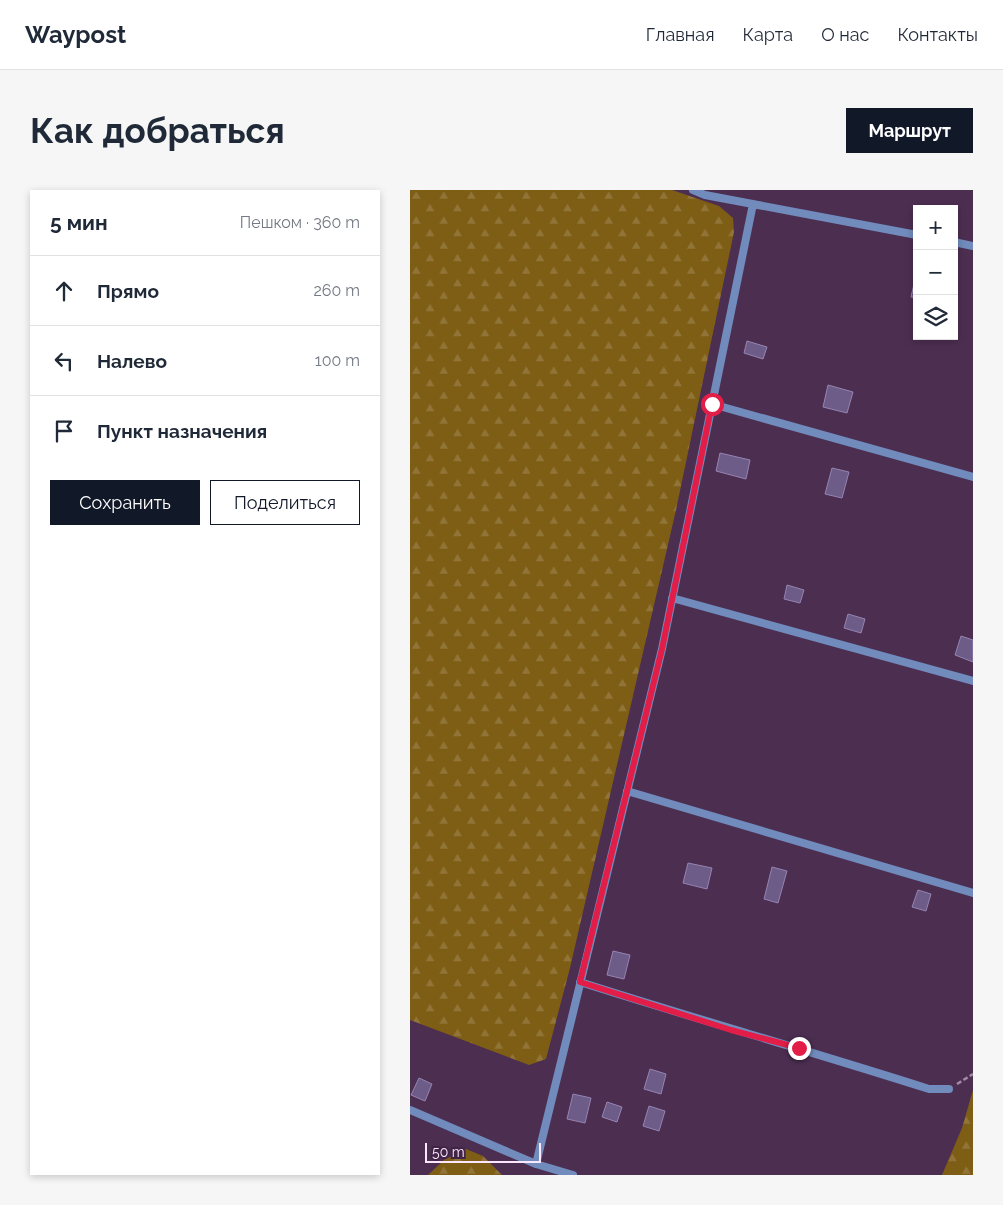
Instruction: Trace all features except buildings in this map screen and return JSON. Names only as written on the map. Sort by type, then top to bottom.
[{"type":"lane","points":[[693,190],[705,195],[913,234]]},
{"type":"lane","points":[[536,1164],[662,649],[752,204]]},
{"type":"lane","points":[[958,243],[973,246]]},
{"type":"lane","points":[[712,404],[973,477]]},
{"type":"lane","points":[[672,598],[973,681]]},
{"type":"lane","points":[[627,791],[973,893]]},
{"type":"lane","points":[[580,982],[731,1030],[799,1048],[929,1089],[948,1089]]},
{"type":"lane","points":[[410,1110],[536,1164],[573,1175]]},
{"type":"path","points":[[948,1089],[973,1074]]},
{"type":"green space","points":[[410,190],[672,190],[719,206],[733,218],[734,232],[676,510],[570,968],[546,1059],[529,1065],[410,1020]]},
{"type":"green space","points":[[973,1090],[973,1175],[942,1175],[962,1128]]},
{"type":"green space","points":[[466,1149],[483,1156],[502,1175],[428,1175],[444,1160]]},
{"type":"route","points":[[712,404],[662,649],[580,982],[731,1030],[799,1048]]}]
